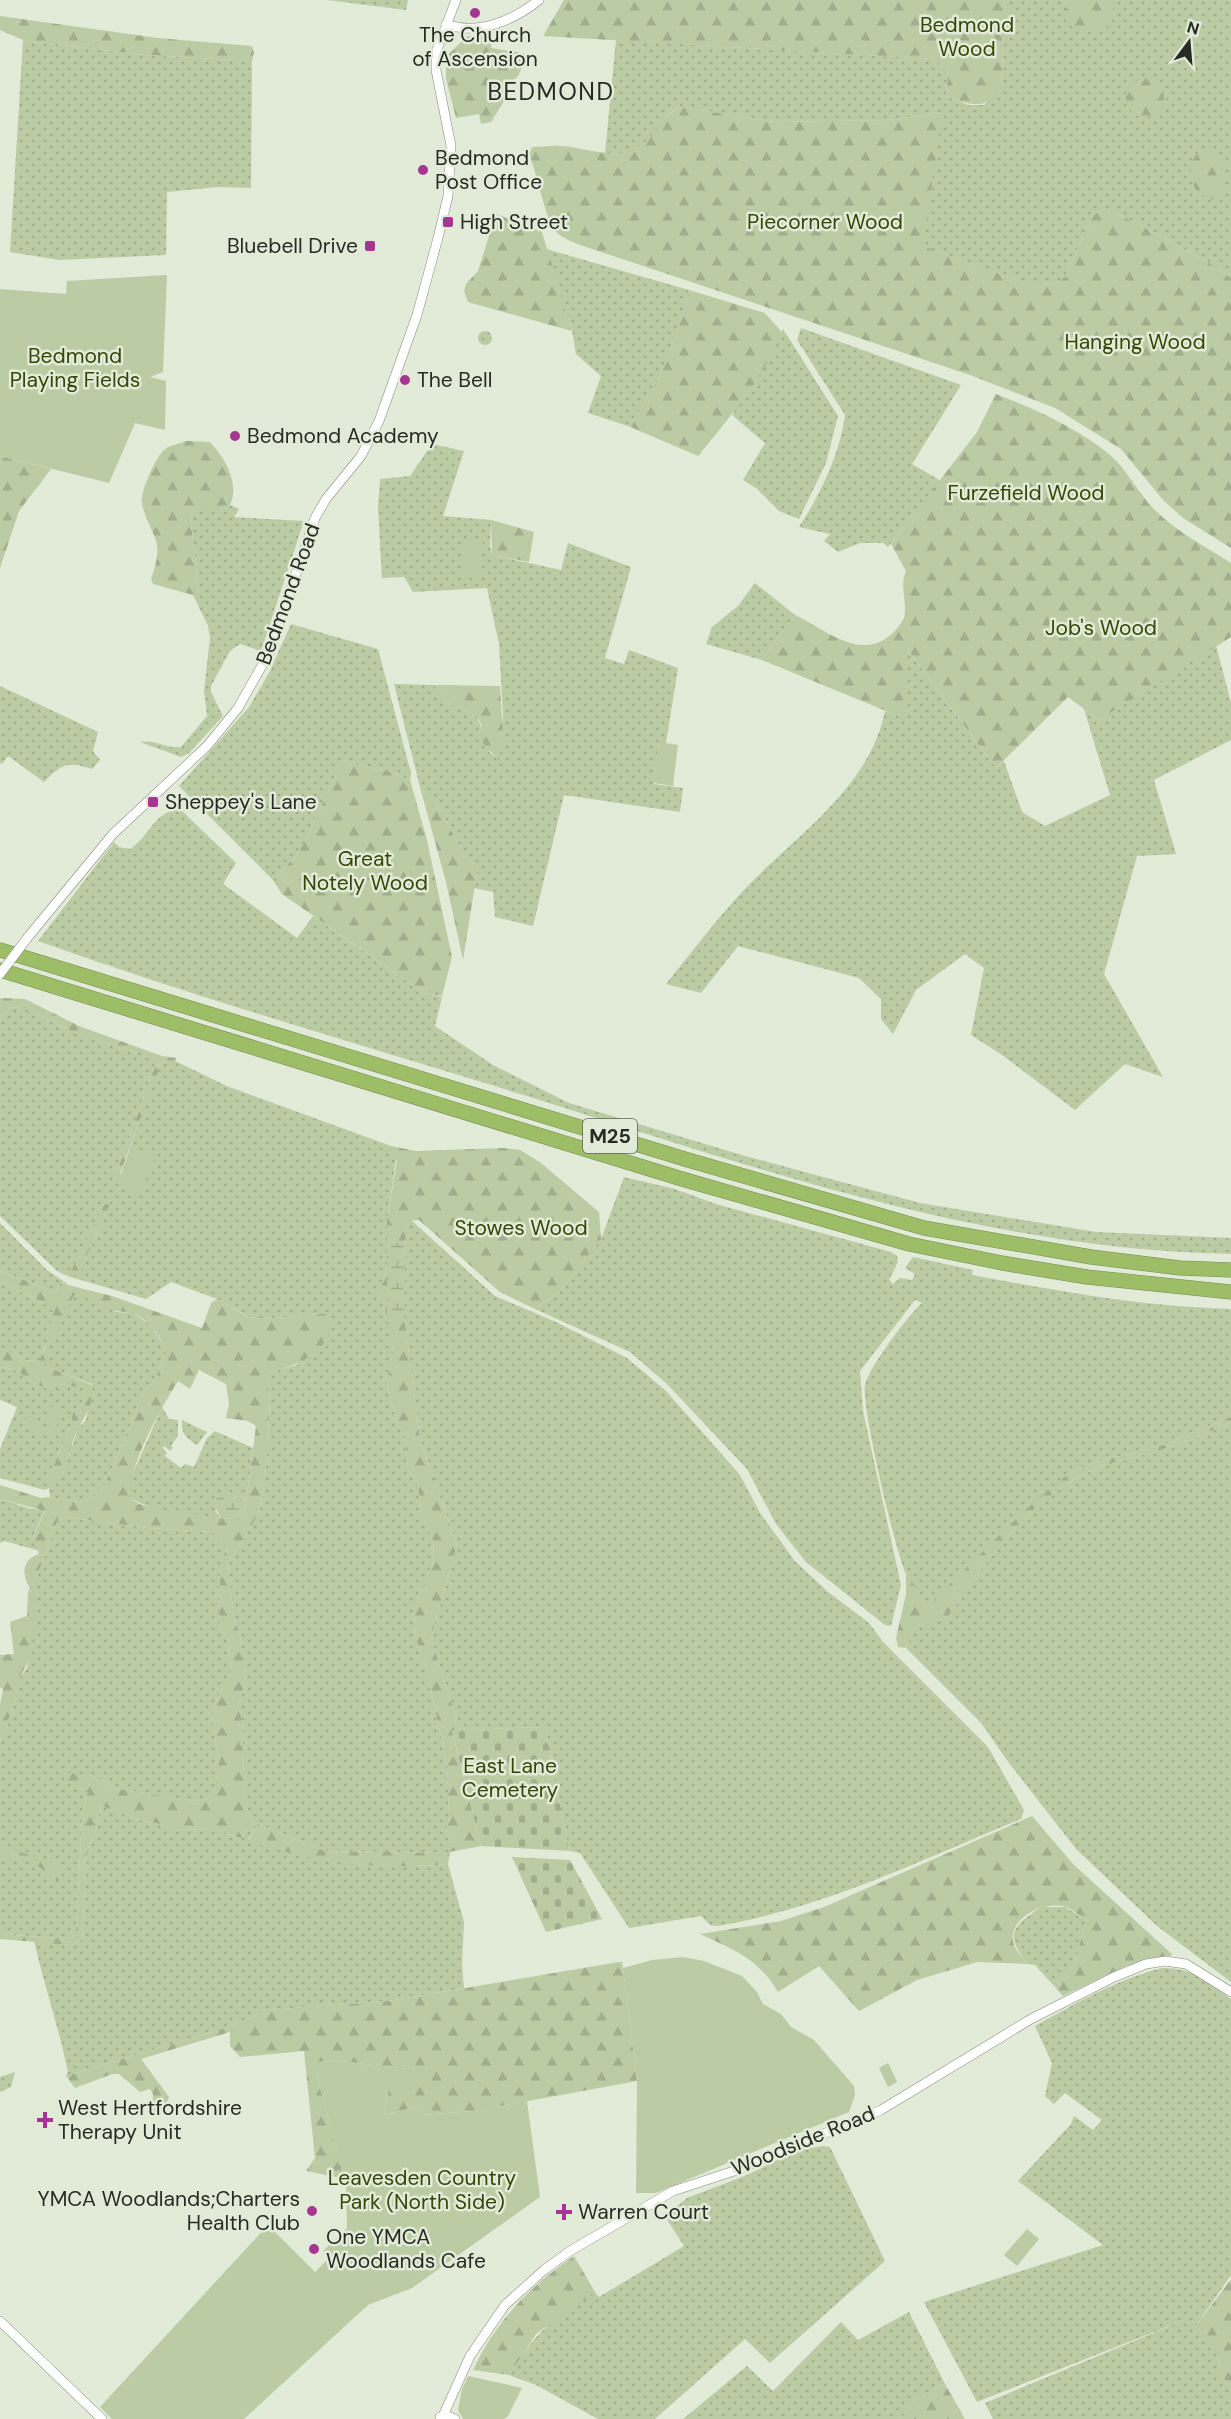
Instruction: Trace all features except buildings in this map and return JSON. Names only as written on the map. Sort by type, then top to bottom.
[{"type":"highway","name":"M25","points":[[0,950],[688,1160],[924,1228],[1091,1257],[1180,1268],[1231,1270]]},
{"type":"highway","name":"M25","points":[[0,972],[682,1179],[898,1241],[1002,1263],[1087,1277],[1231,1292]]},
{"type":"street","points":[[456,0],[446,24],[462,28],[494,24],[519,15],[540,0]]},
{"type":"street","name":"Bedmond Road","points":[[0,972],[105,843],[207,746],[238,708],[269,653],[315,518],[326,499],[361,456],[379,421],[407,345],[448,196],[451,168],[450,131],[436,62],[438,42],[446,24]]},
{"type":"street","name":"Woodside Road","points":[[440,2417],[451,2399],[470,2356],[505,2305],[553,2264],[646,2206],[684,2187],[734,2170],[881,2110],[1031,2019],[1114,1977],[1146,1964],[1165,1961],[1186,1964],[1231,1992]]},
{"type":"street","points":[[0,2321],[102,2419]]},
{"type":"street","name":"Woodside Road","points":[[451,2399],[454,2418]]},
{"type":"street","points":[[440,2417],[454,2418]]},
{"type":"green space","points":[[327,0],[408,0],[406,10]]},
{"type":"green space","name":"Bedmond Wood","points":[[564,0],[1006,0],[1001,86],[990,100],[970,104],[946,96],[948,73],[932,59],[543,36]]},
{"type":"green space","points":[[1006,0],[1231,0],[1231,278],[1208,262],[1117,213],[1101,210],[1092,216],[1065,277],[1055,284],[1031,285],[922,246],[941,113],[887,120],[775,122],[682,107],[674,110],[645,143],[635,149],[622,153],[605,153],[616,40],[932,59],[948,73],[946,96],[968,105],[984,105],[1001,86]]},
{"type":"green space","points":[[1071,0],[1112,0],[1114,7],[1108,26],[1093,31],[1066,23],[1066,8]]},
{"type":"green space","points":[[0,16],[158,38],[252,46],[254,53],[252,61],[145,55],[23,40],[0,30]]},
{"type":"green space","points":[[493,34],[491,48],[528,54],[518,76],[509,84],[506,98],[491,122],[481,124],[479,114],[456,118],[446,79],[446,57],[466,37]]},
{"type":"green space","points":[[23,40],[145,55],[252,61],[251,188],[218,187],[167,192],[166,255],[59,260],[10,252]]},
{"type":"green space","points":[[1145,79],[1158,85],[1164,98],[1158,111],[1145,117],[1132,111],[1126,98],[1132,85]]},
{"type":"green space","points":[[682,107],[775,122],[887,120],[942,113],[923,246],[1031,285],[1055,284],[1065,277],[1092,216],[1101,210],[1117,213],[1208,262],[1231,278],[1231,548],[1183,518],[1164,501],[1121,449],[1055,408],[970,375],[589,248],[555,231],[548,217],[529,155],[532,147],[557,146],[607,153],[626,152],[642,145],[670,114]]},
{"type":"green space","points":[[1209,149],[1221,158],[1226,173],[1226,182],[1220,196],[1214,200],[1198,193],[1191,173],[1191,166],[1196,155]]},
{"type":"green space","points":[[496,214],[542,232],[572,331],[468,302],[464,291],[466,284],[478,271]]},
{"type":"green space","points":[[546,249],[689,290],[673,344],[659,378],[628,426],[588,413],[601,376],[576,354],[572,330]]},
{"type":"green space","name":"Bedmond Playing Fields","points":[[167,275],[163,372],[150,377],[166,381],[165,430],[135,423],[109,483],[0,456],[0,289],[66,294],[67,281]]},
{"type":"green space","points":[[689,290],[765,313],[781,331],[758,378],[698,456],[628,426],[659,378],[673,344]]},
{"type":"green space","points":[[801,328],[961,385],[912,464],[941,481],[888,547],[883,543],[860,543],[838,552],[824,541],[830,534],[799,527],[828,474],[839,444],[845,415],[797,340]]},
{"type":"green space","points":[[783,329],[838,416],[826,463],[799,519],[779,511],[756,488],[743,480],[765,443],[732,415]]},
{"type":"green space","points":[[482,331],[488,331],[492,338],[488,345],[482,345],[478,341],[478,335]]},
{"type":"green space","points":[[996,394],[1055,420],[1096,444],[1116,460],[1164,519],[1231,563],[1231,637],[1099,720],[1068,697],[996,768],[908,650],[908,720],[762,660],[795,615],[853,644],[877,643],[895,630],[904,618],[903,583],[906,571],[891,544],[977,432]]},
{"type":"green space","points":[[186,441],[210,442],[226,463],[233,489],[230,505],[222,508],[197,508],[190,515],[198,584],[197,592],[193,595],[153,584],[151,579],[157,546],[142,504],[143,492],[149,475],[161,453],[167,448]]},
{"type":"green space","points":[[432,444],[464,451],[443,516],[491,520],[492,555],[561,570],[568,543],[631,567],[605,658],[624,664],[629,650],[678,668],[666,743],[659,743],[654,784],[683,788],[680,812],[564,795],[533,926],[495,917],[493,892],[474,888],[478,866],[465,858],[435,799],[421,791],[394,684],[434,685],[448,703],[477,716],[490,753],[499,760],[503,714],[499,644],[487,588],[413,592],[404,577],[382,578],[378,507],[380,479],[410,476]]},
{"type":"green space","points":[[0,456],[51,469],[19,511],[0,568]]},
{"type":"green space","points":[[230,505],[239,509],[234,517],[304,521],[261,651],[240,644],[230,651],[211,686],[211,692],[223,716],[189,753],[181,757],[140,742],[181,747],[207,716],[204,691],[210,638],[208,626],[193,595],[197,592],[198,584],[190,515],[197,508],[222,508]]},
{"type":"green space","points":[[491,520],[534,532],[529,562],[492,555]]},
{"type":"green space","points":[[463,539],[483,540],[481,577],[461,576]]},
{"type":"green space","points":[[755,583],[795,615],[762,660],[706,644],[712,627],[738,606]]},
{"type":"green space","points":[[291,624],[378,649],[411,773],[410,780],[387,771],[342,762],[304,843],[296,856],[273,880],[179,786],[249,707],[269,673]]},
{"type":"green space","points":[[1216,645],[1231,703],[1231,740],[1154,780],[1176,854],[1137,856],[1104,974],[1163,1077],[1125,1064],[1075,1110],[1002,1055],[971,1035],[984,968],[965,954],[916,990],[893,1034],[881,1019],[881,999],[859,978],[738,946],[701,993],[666,984],[742,892],[827,810],[846,788],[863,765],[876,739],[885,711],[908,719],[907,649],[996,768],[1004,761],[1022,812],[1045,826],[1110,795],[1084,709],[1099,720]]},
{"type":"green space","points":[[434,685],[500,686],[503,737],[499,761],[483,743],[481,724],[477,716],[448,703]]},
{"type":"green space","points":[[0,686],[98,732],[93,751],[100,760],[92,769],[76,765],[65,766],[44,782],[8,756],[2,764],[0,763]]},
{"type":"green space","points":[[659,742],[678,745],[673,786],[654,783]]},
{"type":"green space","name":"Great Notely Wood","points":[[342,762],[387,771],[410,780],[427,840],[452,957],[442,996],[424,993],[282,894],[273,880],[296,856],[304,843]]},
{"type":"green space","points":[[421,791],[435,799],[465,858],[478,866],[463,960],[446,882]]},
{"type":"green space","points":[[179,808],[236,863],[223,884],[297,938],[313,916],[424,993],[442,997],[435,1026],[493,1065],[569,1103],[745,1156],[920,1203],[1096,1232],[1231,1238],[1231,1254],[1141,1249],[1052,1238],[963,1222],[876,1201],[788,1177],[283,1022],[38,941],[114,842],[119,847],[130,849],[162,816]]},
{"type":"green space","points":[[0,998],[25,999],[79,1026],[162,1056],[176,1058],[175,1061],[166,1061],[160,1066],[120,1174],[116,1174],[153,1070],[160,1062],[73,1032],[22,1007],[11,1008],[0,1018]]},
{"type":"green space","points":[[22,1007],[73,1032],[160,1062],[153,1070],[116,1174],[121,1174],[155,1077],[160,1066],[166,1061],[175,1061],[229,1087],[391,1146],[397,1154],[387,1220],[387,1267],[383,1280],[393,1352],[387,1383],[396,1422],[405,1436],[408,1467],[418,1487],[422,1515],[433,1541],[434,1559],[414,1611],[416,1639],[428,1676],[447,1765],[449,1817],[446,1834],[452,1847],[450,1852],[446,1853],[325,1851],[257,1824],[248,1840],[297,1854],[347,1863],[397,1866],[448,1864],[464,1922],[462,1965],[464,1988],[388,2001],[268,2010],[231,2026],[66,2076],[68,2072],[34,1941],[72,1945],[82,1940],[87,1850],[95,1834],[101,1806],[146,1822],[180,1830],[214,1829],[241,1838],[252,1822],[245,1803],[242,1720],[238,1706],[246,1682],[241,1639],[234,1619],[228,1564],[259,1513],[265,1480],[270,1401],[267,1379],[270,1372],[297,1365],[332,1313],[263,1319],[249,1317],[217,1299],[171,1282],[146,1299],[57,1271],[0,1216],[0,1018],[11,1008]],"holes":[[[104,1204],[110,1204],[78,1275],[74,1275],[72,1272]]]},
{"type":"green space","name":"Stowes Wood","points":[[391,1146],[416,1151],[503,1148],[520,1150],[541,1163],[599,1212],[601,1239],[558,1293],[535,1309],[500,1292],[419,1220],[406,1221],[404,1315],[420,1439],[457,1545],[431,1638],[460,1730],[452,1731],[481,1846],[450,1852],[452,1847],[446,1834],[449,1817],[447,1765],[428,1676],[416,1639],[414,1611],[434,1559],[433,1541],[422,1515],[418,1487],[408,1467],[405,1436],[396,1422],[387,1383],[393,1352],[384,1301],[377,1298],[374,1291],[383,1280],[387,1267],[387,1220],[397,1161]]},
{"type":"green space","points":[[133,1147],[155,1157],[140,1196],[118,1186]]},
{"type":"green space","points":[[624,1177],[675,1189],[716,1204],[891,1252],[897,1256],[898,1262],[889,1280],[893,1284],[900,1278],[912,1280],[915,1274],[905,1268],[913,1257],[973,1270],[972,1275],[1069,1292],[1133,1302],[1231,1309],[1231,1417],[1163,1445],[1093,1463],[1067,1475],[928,1606],[923,1604],[900,1558],[880,1478],[865,1398],[865,1385],[873,1367],[898,1330],[922,1303],[915,1300],[860,1371],[863,1411],[901,1585],[891,1626],[885,1625],[806,1562],[776,1524],[747,1469],[667,1384],[630,1352],[535,1309],[558,1293],[601,1239]]},
{"type":"green space","points":[[104,1204],[110,1204],[78,1275],[74,1275],[71,1272]]},
{"type":"green space","points":[[410,1219],[495,1296],[556,1322],[627,1358],[666,1391],[740,1475],[760,1513],[795,1561],[827,1591],[869,1623],[884,1643],[988,1747],[1024,1810],[1021,1819],[872,1881],[757,1918],[717,1926],[710,1925],[701,1916],[629,1928],[580,1853],[569,1851],[545,1727],[460,1730],[431,1638],[457,1545],[420,1439],[404,1315],[406,1220]]},
{"type":"green space","points":[[0,1223],[47,1270],[69,1285],[60,1283],[56,1292],[0,1271]]},
{"type":"green space","points":[[387,1241],[405,1245],[404,1315],[387,1316]]},
{"type":"green space","points":[[0,1271],[56,1292],[60,1283],[112,1296],[202,1328],[211,1303],[217,1299],[248,1317],[263,1319],[332,1313],[331,1326],[321,1347],[304,1360],[270,1372],[267,1379],[270,1401],[265,1480],[259,1513],[228,1564],[234,1619],[241,1639],[246,1682],[238,1706],[242,1720],[245,1803],[252,1822],[241,1838],[214,1829],[180,1830],[146,1822],[101,1806],[95,1834],[87,1850],[82,1940],[72,1945],[0,1939],[0,1934],[71,1939],[76,1932],[82,1817],[88,1790],[77,1788],[64,1779],[66,1773],[90,1775],[120,1789],[195,1801],[207,1799],[214,1791],[219,1764],[212,1716],[216,1701],[231,1674],[229,1642],[219,1624],[220,1564],[227,1548],[212,1532],[149,1528],[64,1517],[58,1519],[34,1584],[29,1586],[24,1571],[30,1559],[39,1554],[33,1538],[45,1511],[0,1499],[0,1485],[41,1498],[50,1497],[83,1503],[104,1487],[144,1391],[154,1382],[167,1349],[143,1318],[131,1313],[107,1309],[78,1295],[74,1295],[52,1342],[47,1340],[54,1311],[40,1301],[0,1282]],"holes":[[[199,1370],[226,1384],[229,1404],[226,1418],[248,1421],[256,1426],[245,1510],[228,1519],[164,1510],[139,1504],[128,1496],[141,1451],[178,1381],[190,1389]]]},
{"type":"green space","points":[[0,1282],[40,1301],[55,1311],[47,1340],[51,1342],[74,1294],[83,1295],[116,1312],[133,1313],[149,1324],[167,1349],[154,1382],[144,1391],[104,1487],[83,1503],[50,1497],[49,1488],[45,1490],[0,1478],[0,1449],[17,1407],[0,1400],[0,1367],[13,1369],[42,1387],[58,1384],[83,1388],[85,1392],[82,1403],[73,1411],[71,1425],[48,1479],[63,1474],[78,1428],[86,1420],[92,1384],[44,1366],[49,1348],[45,1346],[40,1361],[24,1360],[0,1348]]},
{"type":"green space","points":[[46,1346],[50,1348],[45,1366],[92,1385],[89,1409],[74,1436],[65,1469],[56,1483],[49,1488],[48,1479],[71,1425],[73,1411],[82,1403],[85,1392],[82,1388],[58,1384],[42,1387],[13,1369],[0,1367],[0,1348],[24,1360],[39,1361]]},
{"type":"green space","points":[[40,1402],[57,1409],[61,1416],[54,1432],[47,1436],[37,1433],[25,1424],[28,1415],[44,1429],[47,1427],[51,1414],[40,1407]]},
{"type":"green space","points":[[162,1407],[169,1419],[178,1420],[178,1435],[170,1451],[164,1446],[167,1453],[165,1456],[181,1468],[185,1464],[194,1467],[207,1438],[215,1431],[253,1448],[246,1502],[242,1497],[215,1511],[221,1518],[160,1510],[128,1496],[130,1480]]},
{"type":"green space","points":[[1231,1417],[1231,1422],[1199,1436],[1093,1470],[1050,1496],[1029,1514],[993,1554],[947,1618],[914,1627],[906,1648],[898,1647],[896,1638],[906,1594],[906,1573],[919,1592],[923,1604],[928,1606],[1025,1510],[1067,1475],[1093,1463],[1163,1445]]},
{"type":"green space","points":[[182,1420],[207,1432],[197,1445],[185,1435]]},
{"type":"green space","points":[[1231,1422],[1231,1982],[1157,1926],[1076,1849],[1006,1759],[982,1724],[906,1648],[914,1627],[947,1618],[977,1575],[1010,1534],[1029,1514],[1070,1482],[1093,1470],[1158,1451]]},
{"type":"green space","points":[[229,1492],[236,1492],[246,1502],[245,1510],[228,1519],[221,1518],[214,1505],[216,1499]]},
{"type":"green space","points":[[0,1499],[32,1509],[45,1510],[33,1537],[40,1551],[4,1541],[0,1543]]},
{"type":"green space","points":[[64,1517],[149,1528],[213,1532],[227,1548],[220,1565],[219,1624],[229,1642],[231,1674],[216,1701],[212,1716],[219,1764],[214,1791],[207,1799],[195,1801],[120,1789],[90,1775],[77,1788],[88,1790],[82,1817],[76,1932],[71,1939],[0,1934],[0,1742],[15,1702],[19,1678],[27,1668],[37,1594],[29,1591],[29,1586],[34,1584],[58,1519]]},
{"type":"green space","points":[[28,1591],[37,1594],[31,1657],[19,1678],[15,1702],[0,1742],[0,1705],[3,1689],[0,1688],[0,1655],[14,1654],[10,1622],[27,1616]]},
{"type":"green space","name":"East Lane Cemetery","points":[[545,1727],[569,1851],[481,1846],[452,1730]]},
{"type":"green space","points":[[1032,1816],[1074,1865],[1173,1955],[1126,1966],[1063,1996],[1054,1986],[1074,1965],[1086,1920],[1066,1907],[1048,1906],[1029,1914],[1015,1927],[1014,1945],[1028,1964],[977,1962],[917,1980],[859,2011],[819,1966],[778,1992],[762,1971],[744,1956],[700,1934],[781,1921],[824,1907]]},
{"type":"green space","points":[[257,1824],[325,1851],[450,1852],[448,1864],[372,1865],[322,1860],[248,1841]]},
{"type":"green space","points":[[2,1842],[8,1848],[62,1866],[64,1872],[58,1881],[34,1863],[4,1857],[0,1852]]},
{"type":"green space","points":[[512,1857],[570,1860],[602,1919],[546,1932]]},
{"type":"green space","points":[[1042,1907],[1065,1907],[1086,1920],[1074,1965],[1054,1986],[1035,1965],[1028,1964],[1020,1954],[1014,1938],[1018,1925]]},
{"type":"green space","points":[[683,1957],[704,1961],[742,1976],[757,1992],[763,2004],[781,2014],[791,2027],[814,2040],[854,2086],[855,2095],[849,2112],[656,2193],[636,2193],[637,2081],[623,1968],[652,1960]]},
{"type":"green space","points":[[622,1962],[623,1968],[637,2081],[474,2111],[419,2115],[417,2107],[384,2115],[389,2088],[409,2069],[340,2061],[313,2062],[341,2164],[341,2178],[306,2171],[315,2158],[304,2051],[240,2057],[230,2046],[230,2032],[141,2059],[169,2097],[165,2108],[157,2115],[152,2114],[153,2094],[150,2089],[140,2092],[119,2074],[112,2074],[75,2088],[66,2076],[231,2026],[268,2010],[388,2001]]},
{"type":"green space","points":[[1162,1968],[1173,1968],[1191,1973],[1207,1981],[1231,1999],[1231,2275],[1196,2326],[1218,2356],[1221,2375],[1231,2388],[1231,2419],[993,2419],[985,2403],[1187,2319],[977,2402],[924,2302],[1103,2245],[1018,2181],[1071,2124],[1074,2116],[1093,2130],[1102,2120],[1065,2093],[1054,2104],[1045,2096],[1052,2063],[1035,2026],[1111,1986]]},
{"type":"green space","name":"Leavesden Country Park (North Side)","points":[[340,2061],[409,2069],[417,2074],[415,2080],[389,2088],[384,2115],[418,2107],[420,2115],[474,2111],[527,2101],[540,2197],[412,2288],[368,2305],[244,2419],[112,2419],[100,2407],[268,2225],[315,2272],[329,2258],[323,2251],[347,2228],[346,2187],[341,2178],[341,2164],[313,2062]]},
{"type":"green space","points":[[888,2063],[897,2082],[888,2087],[879,2068]]},
{"type":"green space","points":[[15,2072],[11,2087],[0,2092],[0,2077]]},
{"type":"green space","points":[[830,2147],[885,2261],[770,2363],[745,2339],[655,2419],[598,2419],[536,2385],[509,2375],[537,2337],[567,2311],[595,2292],[599,2297],[684,2246],[665,2216],[687,2198],[747,2175],[795,2151]]},
{"type":"green space","points":[[1027,2229],[1039,2239],[1017,2266],[1004,2255]]},
{"type":"green space","points":[[574,2256],[595,2292],[536,2334],[509,2375],[473,2370],[503,2320],[529,2292]]},
{"type":"green space","points":[[1231,2279],[1231,2388],[1221,2375],[1218,2356],[1212,2352],[1196,2326]]},
{"type":"green space","points":[[909,2312],[945,2384],[914,2400],[901,2419],[683,2419],[747,2366],[773,2391],[841,2322],[858,2340]]},
{"type":"green space","points":[[468,2376],[522,2388],[508,2416],[504,2419],[463,2419],[458,2410],[462,2389]]},
{"type":"green space","points":[[945,2384],[965,2419],[901,2419],[914,2400]]},
{"type":"place","name":"The Church of Ascension","points":[[475,13]]},
{"type":"place","name":"Bedmond Post Office","points":[[423,170]]},
{"type":"place","name":"High Street","points":[[448,222]]},
{"type":"place","name":"Bluebell Drive","points":[[370,246]]},
{"type":"place","name":"The Bell","points":[[405,380]]},
{"type":"place","name":"Bedmond Academy","points":[[235,436]]},
{"type":"place","name":"Sheppey's Lane","points":[[153,802]]},
{"type":"place","name":"West Hertfordshire Therapy Unit","points":[[45,2120]]},
{"type":"place","name":"YMCA Woodlands;Charters Health Club","points":[[312,2211]]},
{"type":"place","name":"Warren Court","points":[[564,2212]]},
{"type":"place","name":"One YMCA Woodlands Cafe","points":[[314,2249]]},
{"type":"district","name":"BEDMOND","points":[[551,92]]},
{"type":"park label","name":"Piecorner Wood","points":[[825,222]]},
{"type":"park label","name":"Hanging Wood","points":[[1135,342]]},
{"type":"park label","name":"Furzefield Wood","points":[[1026,493]]},
{"type":"park label","name":"Job's Wood","points":[[1101,628]]}]
